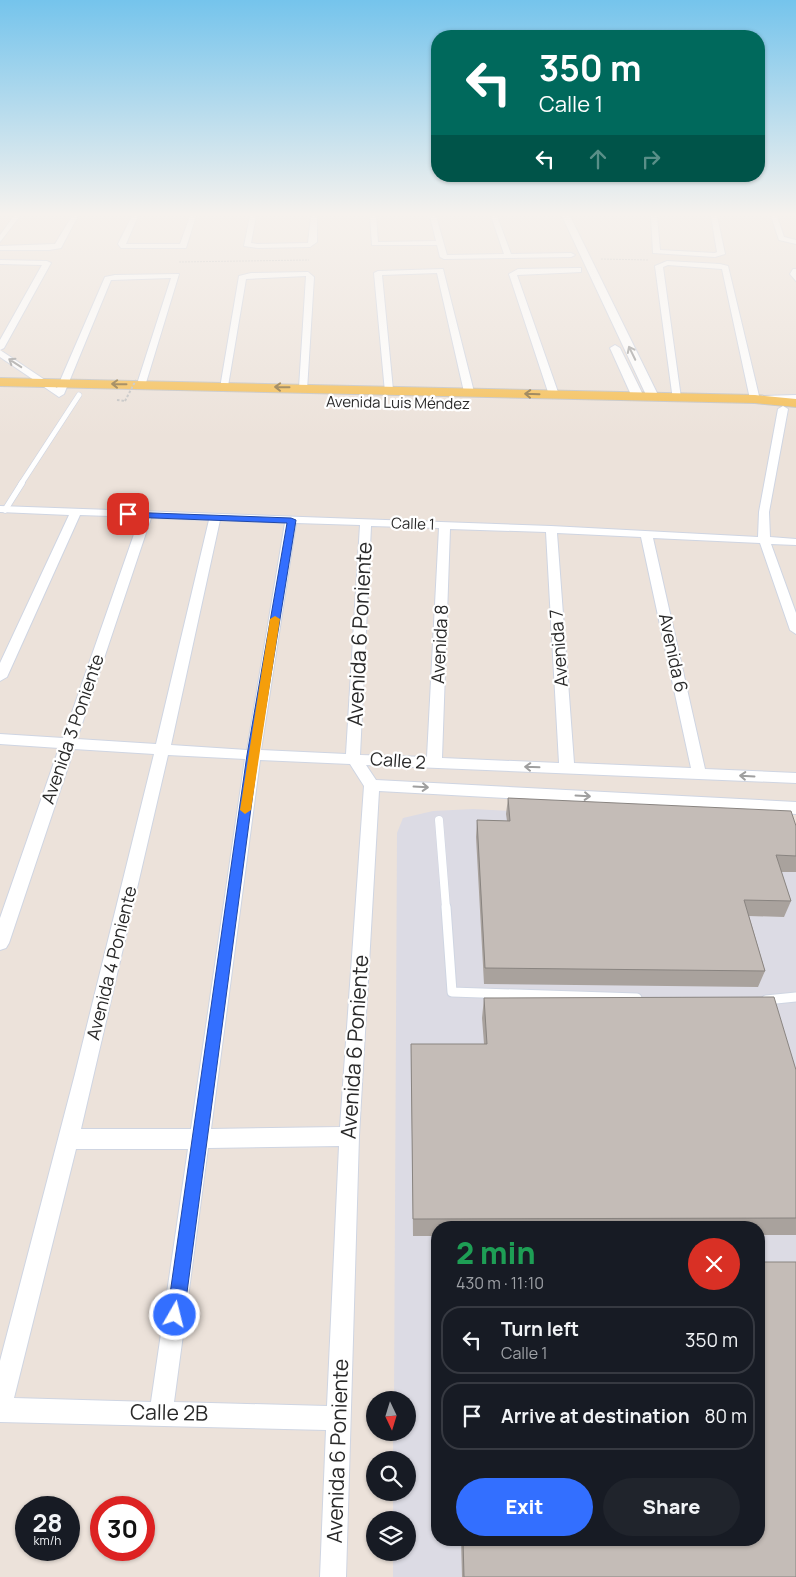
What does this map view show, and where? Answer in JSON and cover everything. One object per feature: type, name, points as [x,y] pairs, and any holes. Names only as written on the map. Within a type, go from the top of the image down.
[{"type":"main road","name":"Avenida Luis Méndez","points":[[3,376],[26,382],[44,382],[79,394],[445,404],[792,407]]},
{"type":"main road","name":"Avenida Luis Méndez","points":[[0,392],[139,382],[223,386],[755,399],[792,407]]},
{"type":"street","points":[[0,348],[32,290]]},
{"type":"street","points":[[61,388],[105,290]]},
{"type":"street","points":[[139,382],[171,290]]},
{"type":"street","points":[[223,386],[241,290]]},
{"type":"street","points":[[304,388],[309,290]]},
{"type":"street","points":[[379,290],[388,390]]},
{"type":"street","points":[[445,290],[469,392]]},
{"type":"street","points":[[520,290],[554,394]]},
{"type":"street","points":[[601,290],[654,397]]},
{"type":"street","points":[[662,290],[676,398]]},
{"type":"street","points":[[730,290],[755,399]]},
{"type":"street","points":[[610,338],[638,397]]},
{"type":"street","points":[[0,353],[44,382]]},
{"type":"street","name":"Avenida Luis Méndez","points":[[755,399],[796,398]]},
{"type":"street","points":[[792,407],[764,512],[764,540],[796,630]]},
{"type":"street","points":[[0,677],[76,512]]},
{"type":"street","name":"Calle 1","points":[[2,513],[76,512],[551,528],[796,542]]},
{"type":"street","name":"Avenida 3 Poniente","points":[[0,943],[146,515]]},
{"type":"street","name":"Avenida 4 Poniente","points":[[0,1406],[70,1139],[164,749],[215,518]]},
{"type":"street","points":[[162,1412],[253,755],[291,520]]},
{"type":"street","name":"Avenida 6 Poniente","points":[[353,758],[366,523]]},
{"type":"street","name":"Avenida 8","points":[[434,764],[446,525]]},
{"type":"street","name":"Avenida 7","points":[[551,528],[567,768]]},
{"type":"street","name":"Avenida 6","points":[[646,533],[699,773]]},
{"type":"street","name":"Calle 2","points":[[0,739],[434,764],[796,778]]},
{"type":"street","points":[[353,758],[372,785]]},
{"type":"street","name":"Calle 2","points":[[372,785],[796,808]]},
{"type":"street","name":"Avenida 6 Poniente","points":[[333,1577],[349,1136],[372,785]]},
{"type":"street","points":[[70,1139],[349,1136]]},
{"type":"street","name":"Calle 2B","points":[[0,1410],[162,1412],[339,1418]]},
{"type":"lane","points":[[2,513],[79,394]]},
{"type":"lane","points":[[440,820],[452,992],[647,998]]},
{"type":"lane","points":[[754,1001],[796,997]]},
{"type":"path","points":[[125,401],[139,382]]},
{"type":"shaded area","points":[[473,809],[796,826],[796,1577],[393,1577],[393,1561],[416,1561],[416,1511],[393,1511],[393,1501],[416,1501],[416,1451],[393,1451],[393,1441],[416,1441],[416,1391],[394,1391],[397,833],[403,818],[433,811]]},
{"type":"building","points":[[508,798],[791,811],[796,826],[796,856],[776,855],[791,901],[744,900],[765,971],[485,968],[477,820],[510,821]]},
{"type":"building","points":[[774,997],[796,1070],[796,1218],[413,1219],[411,1044],[487,1044],[484,998]]},
{"type":"building","points":[[765,1262],[796,1262],[796,1577],[464,1577],[463,1546],[765,1546]]},
{"type":"slow traffic","points":[[245,810],[275,619]]},
{"type":"route","points":[[128,514],[291,520],[253,755],[175,1315]]}]
